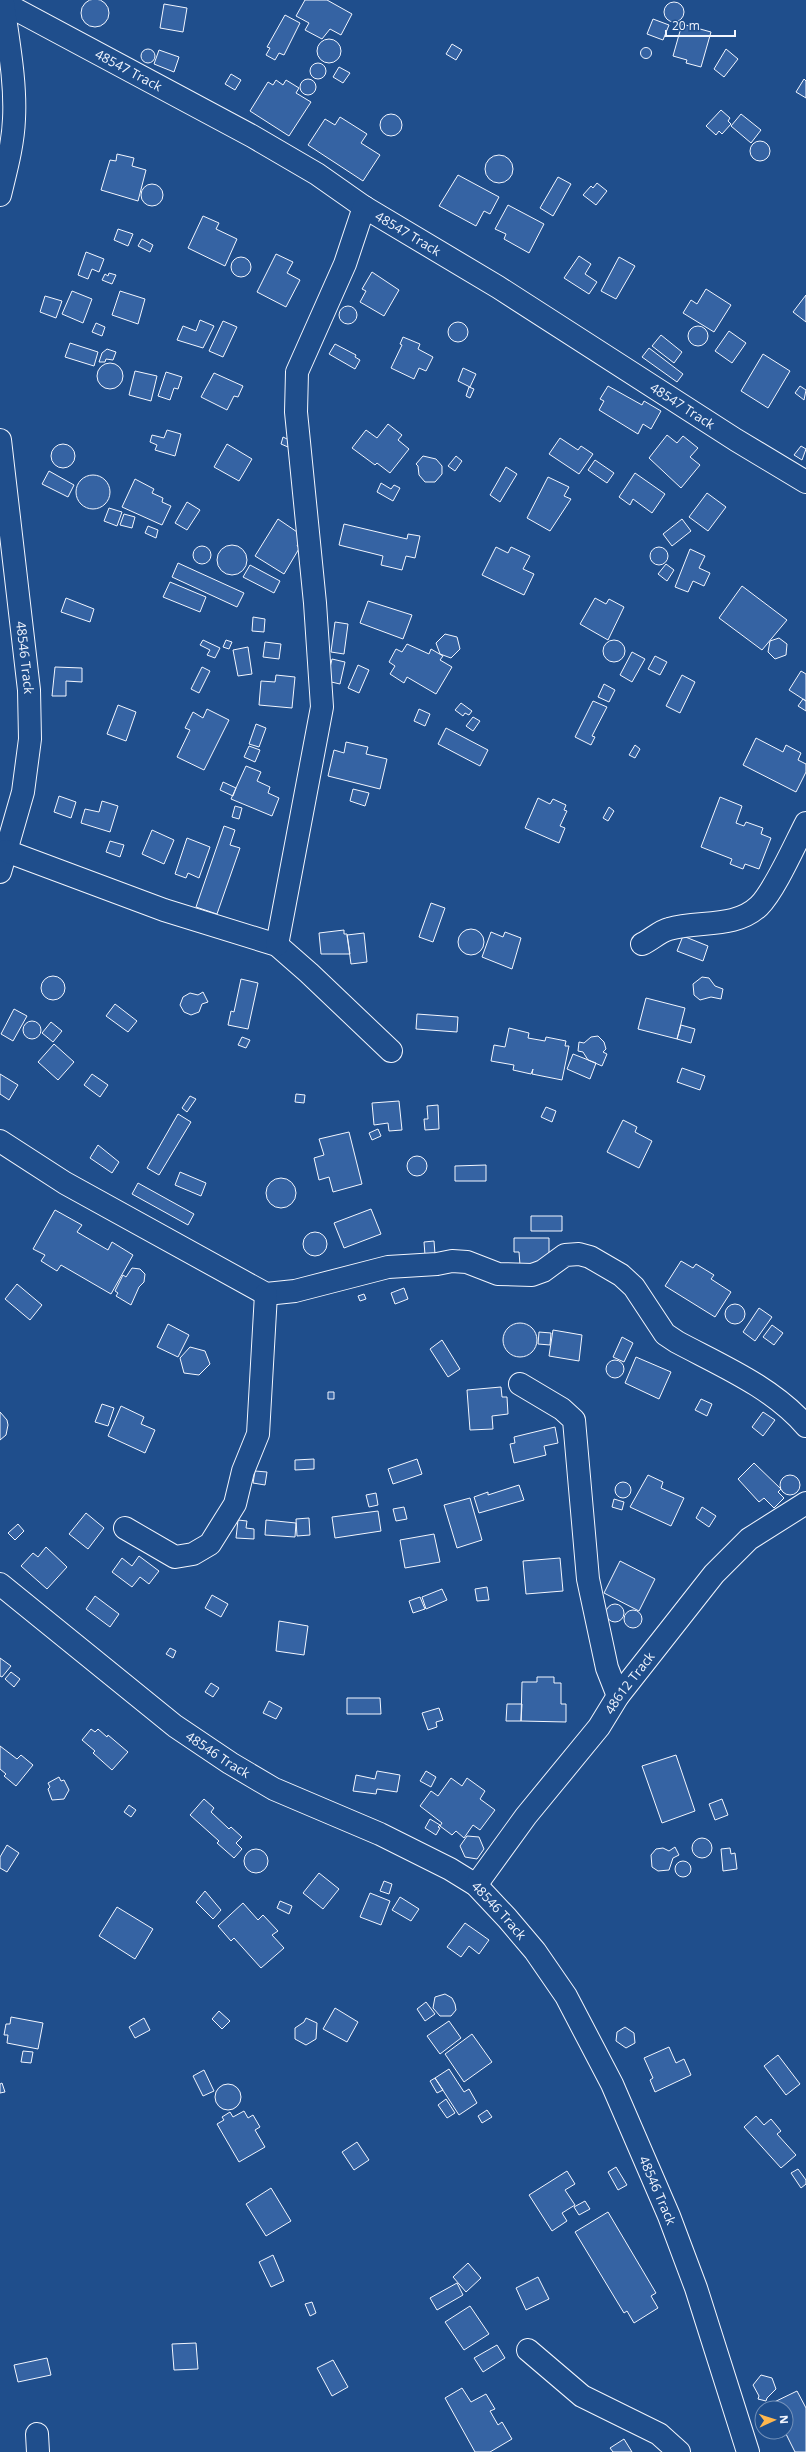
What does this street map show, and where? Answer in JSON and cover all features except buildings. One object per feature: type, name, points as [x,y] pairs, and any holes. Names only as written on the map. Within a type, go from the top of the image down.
[{"type":"street","points":[[0,195],[11,149],[14,119],[12,79],[1,2]]},
{"type":"street","name":"48547 Track","points":[[1,2],[252,136],[317,174],[364,207],[498,287],[736,440],[806,482]]},
{"type":"street","points":[[277,945],[322,707],[315,596],[296,412],[297,372],[345,264],[364,207]]},
{"type":"street","name":"48546 Track","points":[[0,440],[29,690],[30,739],[23,792],[0,872]]},
{"type":"street","points":[[642,944],[668,929],[735,920],[746,915],[760,905],[781,872],[806,823]]},
{"type":"street","points":[[6,851],[164,910],[277,945],[309,973],[390,1051]]},
{"type":"street","points":[[0,1141],[65,1183],[266,1294],[295,1291],[388,1267],[438,1264],[452,1261],[467,1262],[498,1274],[532,1275],[543,1271],[565,1255],[579,1254],[590,1257],[621,1275],[634,1287],[665,1334],[677,1342],[761,1387],[783,1403],[806,1426]]},
{"type":"street","points":[[125,1528],[175,1557],[201,1550],[210,1544],[220,1531],[235,1504],[243,1471],[258,1434],[266,1294]]},
{"type":"street","points":[[520,1384],[562,1408],[574,1420],[588,1579],[607,1668],[618,1696]]},
{"type":"street","name":"48612 Track","points":[[476,1885],[531,1810],[599,1727],[618,1696],[714,1574],[750,1539],[806,1503]]},
{"type":"street","name":"48546 Track","points":[[0,1584],[175,1726],[230,1763],[274,1789],[417,1851],[476,1885],[493,1901],[535,1950],[566,1996],[612,2084],[669,2216],[696,2288],[748,2452]]},
{"type":"street","points":[[528,2350],[582,2396],[659,2434],[679,2452]]}]
